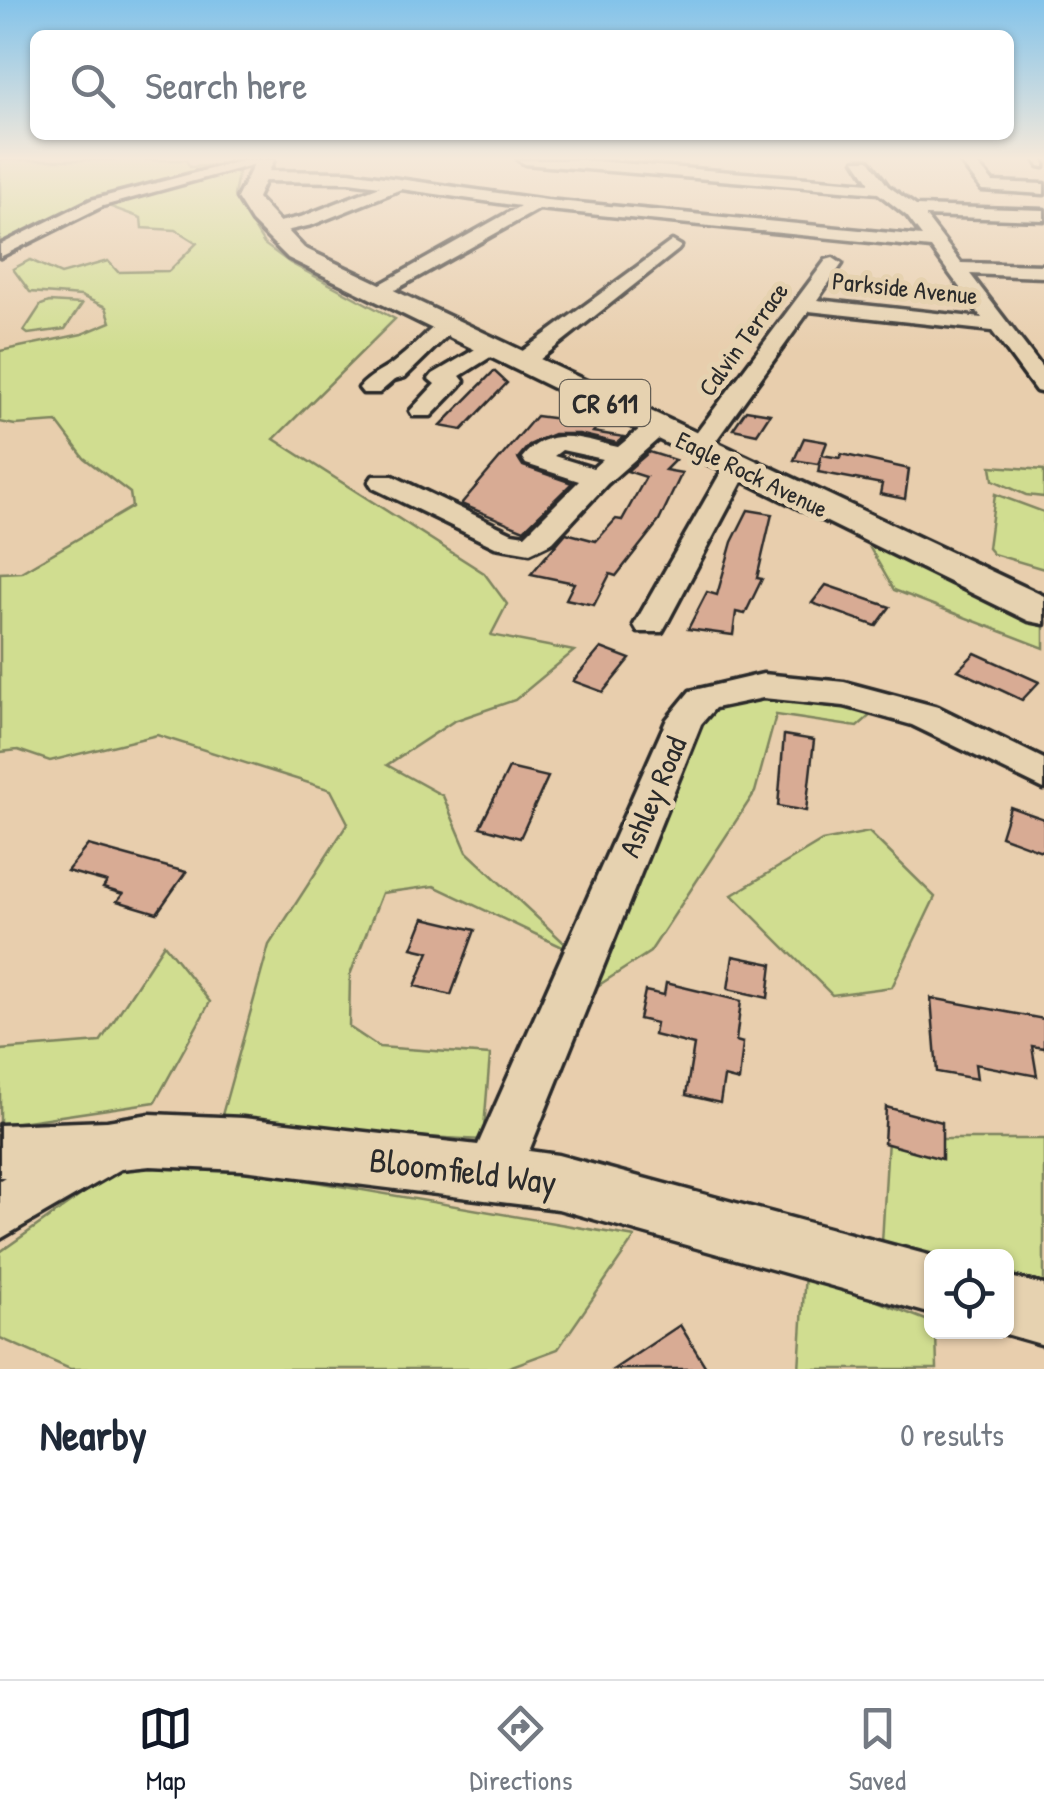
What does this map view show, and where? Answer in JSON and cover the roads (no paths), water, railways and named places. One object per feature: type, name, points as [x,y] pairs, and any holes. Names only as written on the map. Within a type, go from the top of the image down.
[{"type":"main road","name":"Eagle Rock Avenue","points":[[268,224],[296,253],[377,294],[1044,612]]},
{"type":"street","points":[[0,252],[55,224]]},
{"type":"street","points":[[272,229],[294,224]]},
{"type":"street","points":[[377,294],[501,224]]},
{"type":"street","points":[[735,224],[936,244]]},
{"type":"street","points":[[921,224],[1044,386]]},
{"type":"street","points":[[521,363],[672,246]]},
{"type":"street","name":"Calvin Terrace","points":[[698,448],[832,264]]},
{"type":"street","points":[[955,268],[1044,272]]},
{"type":"street","name":"Parkside Avenue","points":[[802,304],[1002,326]]},
{"type":"street","points":[[370,388],[386,374],[397,372],[446,327]]},
{"type":"street","points":[[422,412],[452,381],[440,379],[489,348]]},
{"type":"street","points":[[1020,354],[1044,355]]},
{"type":"street","points":[[383,482],[505,541],[520,544],[543,536],[597,478],[656,428]]},
{"type":"street","points":[[597,478],[535,458],[554,443],[562,442],[622,456]]},
{"type":"street","points":[[650,625],[737,467]]},
{"type":"street","name":"Ashley Road","points":[[492,1174],[685,719],[703,700],[763,686],[844,694],[924,716],[1044,774]]},
{"type":"street","name":"Bloomfield Way","points":[[0,1211],[114,1144],[150,1140],[243,1144],[558,1182],[924,1282]]},
{"type":"street","points":[[0,1152],[114,1144]]},
{"type":"street","points":[[1014,1307],[1044,1315]]}]
